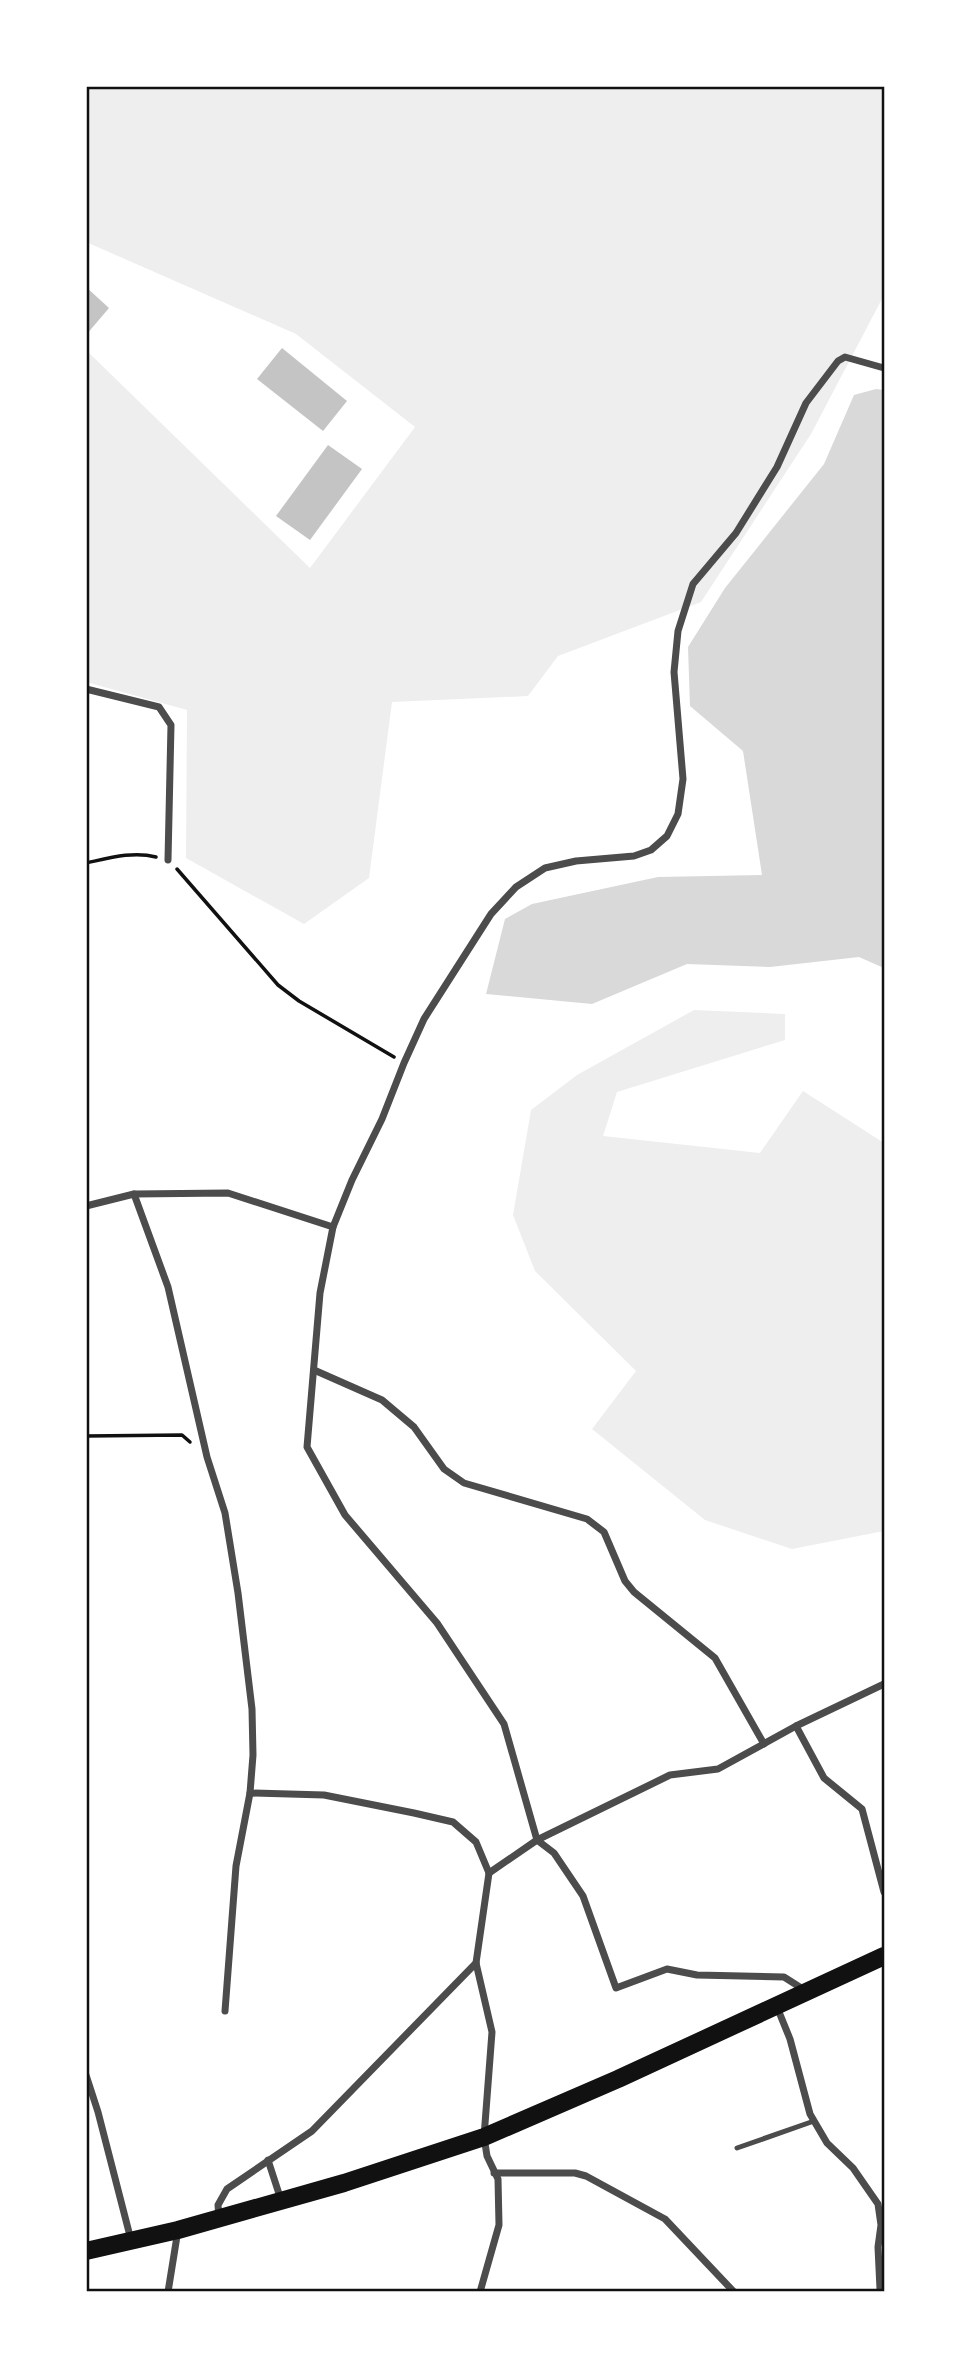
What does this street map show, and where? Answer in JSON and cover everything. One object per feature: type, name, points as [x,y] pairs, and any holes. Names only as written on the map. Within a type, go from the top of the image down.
[{"type":"main road","points":[[86,2251],[178,2230],[344,2183],[484,2137],[777,2007],[884,1956]]},
{"type":"street","points":[[806,1992],[784,1977],[697,1975],[667,1969],[616,1988],[583,1896],[554,1853],[537,1840],[504,1724],[437,1623],[345,1516],[307,1447],[320,1293],[332,1227],[424,1019],[491,914],[516,887],[545,868],[634,856],[651,850],[667,836],[678,814],[684,779],[674,672],[678,631],[693,584],[736,533],[777,467],[806,403],[838,361],[845,357],[884,368]]},
{"type":"street","points":[[86,689],[159,707],[171,725],[168,860]]},
{"type":"street","points":[[86,1206],[134,1194],[228,1193],[332,1227]]},
{"type":"street","points":[[134,1194],[168,1287],[207,1457],[225,1513],[252,1709],[250,1793],[236,1866],[225,2011]]},
{"type":"street","points":[[314,1370],[382,1401],[414,1427],[444,1469],[464,1483],[587,1519],[604,1532],[625,1581],[634,1592],[715,1658],[764,1744]]},
{"type":"street","points":[[489,1873],[537,1840],[670,1775],[718,1769],[796,1726],[884,1684]]},
{"type":"street","points":[[796,1726],[824,1777],[862,1809],[884,1892]]},
{"type":"street","points":[[250,1793],[324,1795],[453,1822],[476,1842],[489,1873],[477,1963],[492,2032],[484,2137],[487,2156],[498,2179],[499,2225],[480,2292]]},
{"type":"street","points":[[219,2218],[218,2205],[227,2189],[312,2131],[477,1963]]},
{"type":"street","points":[[777,2007],[790,2039],[810,2114],[827,2143],[853,2168],[878,2204],[881,2225],[878,2246],[880,2289],[883,2292]]},
{"type":"street","points":[[86,2075],[131,2239]]},
{"type":"street","points":[[268,2160],[282,2200]]},
{"type":"street","points":[[494,2173],[575,2173],[586,2176],[665,2219],[734,2292]]},
{"type":"street","points":[[167,2292],[178,2230]]},
{"type":"lane","points":[[737,2148],[814,2121]]},
{"type":"path","points":[[86,863],[121,855],[147,855],[168,860],[278,985],[299,1001],[404,1063]]},
{"type":"path","points":[[86,1436],[182,1435],[207,1457]]},
{"type":"shaded area","points":[[86,86],[884,86],[884,295],[811,434],[701,602],[558,656],[528,696],[392,702],[369,878],[304,924],[186,858],[187,710],[86,682],[86,350],[310,568],[415,427],[296,334],[86,242]]},
{"type":"shaded area","points":[[876,389],[884,390],[884,968],[859,957],[770,967],[687,964],[592,1004],[486,994],[505,919],[532,904],[658,877],[762,875],[743,751],[690,706],[688,647],[725,588],[824,464],[854,395]]},
{"type":"shaded area","points":[[694,1010],[785,1014],[785,1040],[617,1092],[603,1136],[760,1153],[803,1091],[884,1143],[884,1531],[792,1549],[705,1520],[592,1429],[636,1371],[535,1271],[513,1215],[531,1110],[577,1075]]},
{"type":"building","points":[[86,287],[109,308],[86,335]]},
{"type":"building","points":[[282,348],[347,401],[323,431],[257,379]]},
{"type":"building","points":[[328,445],[362,469],[310,540],[276,516]]}]
